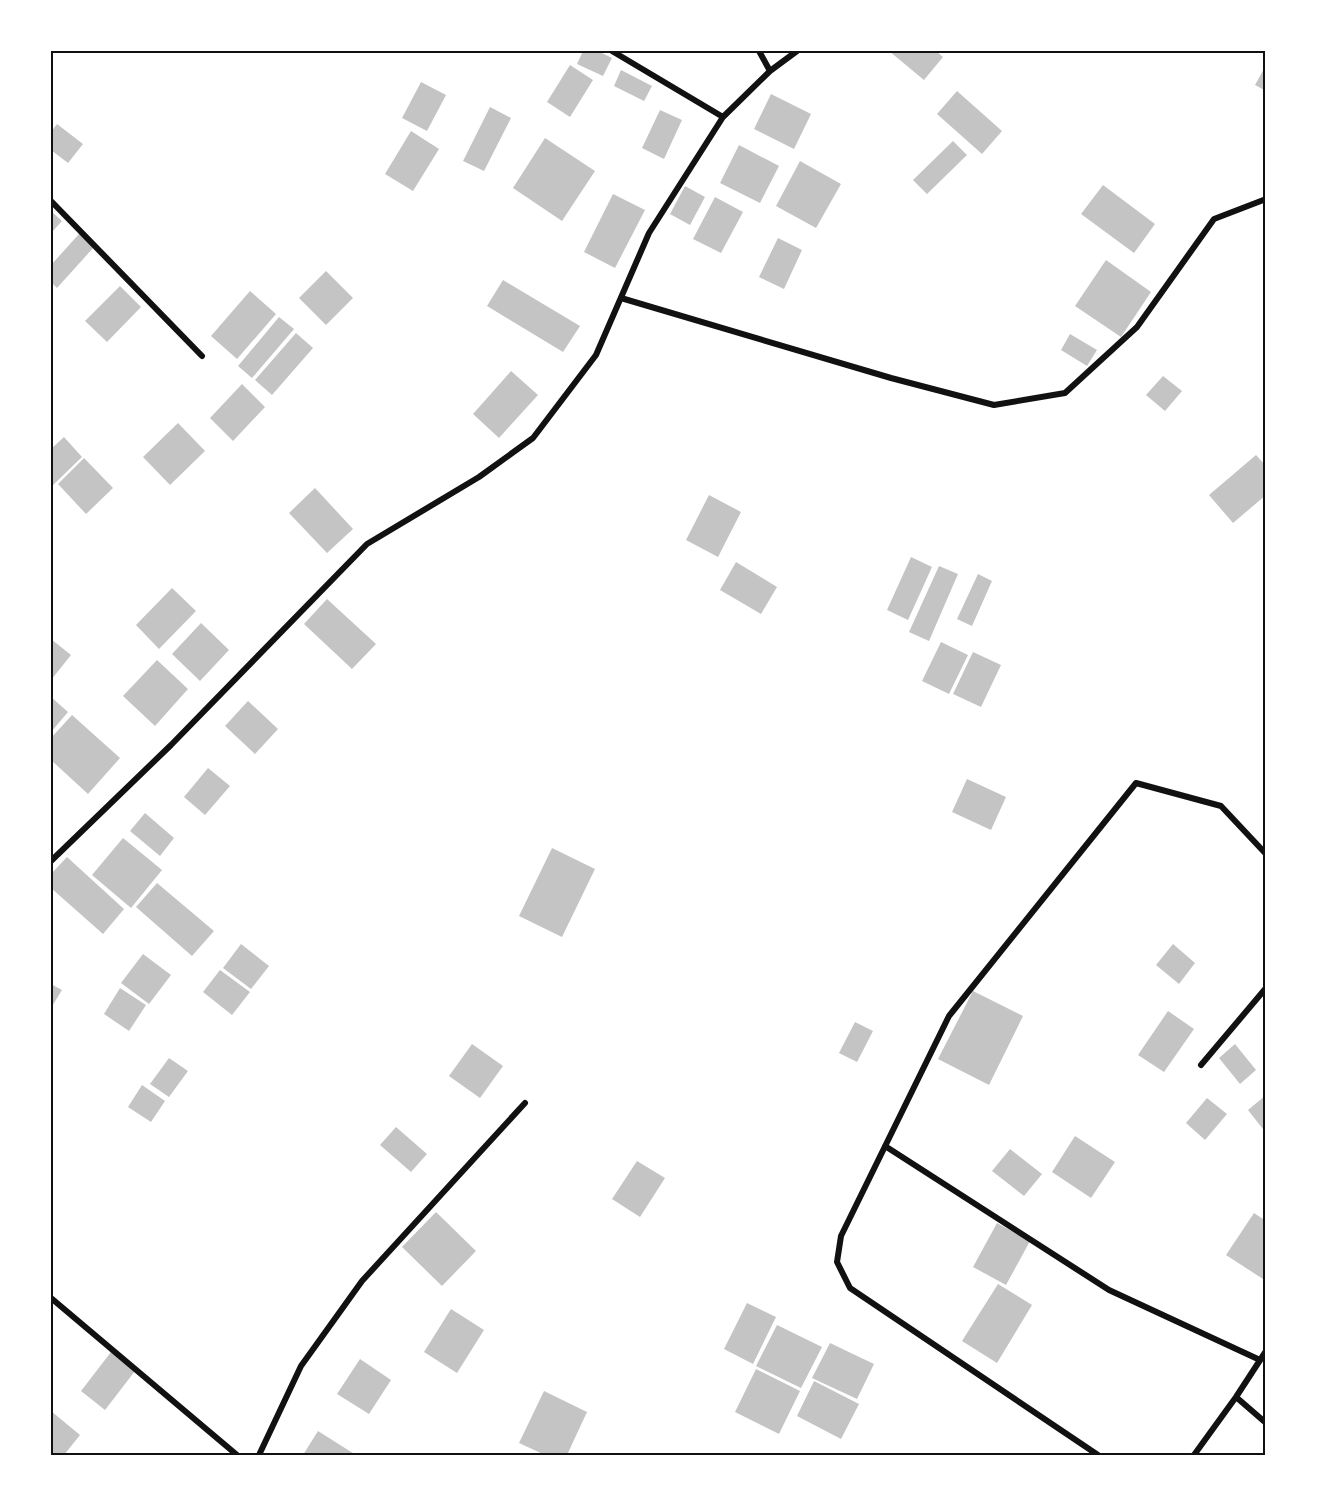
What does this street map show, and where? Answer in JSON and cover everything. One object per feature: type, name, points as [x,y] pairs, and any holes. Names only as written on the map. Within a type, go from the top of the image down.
[{"type":"street","points":[[612,51],[723,117]]},
{"type":"street","points":[[759,51],[770,71]]},
{"type":"street","points":[[51,861],[171,746],[367,544],[478,477],[533,438],[596,355],[649,233],[723,117],[770,71],[797,51]]},
{"type":"street","points":[[621,298],[891,378],[994,405],[1065,393],[1137,327],[1214,219],[1266,200]]},
{"type":"street","points":[[51,201],[202,356]]},
{"type":"street","points":[[1098,1455],[850,1288],[837,1262],[841,1236],[949,1016],[1136,783],[1221,806],[1266,854]]},
{"type":"street","points":[[1201,1065],[1266,988]]},
{"type":"street","points":[[259,1455],[301,1366],[362,1281],[525,1102]]},
{"type":"street","points":[[885,1146],[1109,1290],[1260,1360]]},
{"type":"street","points":[[51,1298],[237,1455]]},
{"type":"street","points":[[1194,1455],[1236,1397],[1266,1350]]},
{"type":"street","points":[[1236,1397],[1266,1423]]},
{"type":"building","points":[[583,51],[598,51],[612,58],[603,76],[577,64]]},
{"type":"building","points":[[889,51],[936,51],[943,57],[924,80]]},
{"type":"building","points":[[570,65],[593,80],[570,117],[547,102]]},
{"type":"building","points":[[1266,65],[1266,91],[1255,85]]},
{"type":"building","points":[[621,70],[652,86],[644,101],[614,86]]},
{"type":"building","points":[[421,82],[446,95],[427,131],[402,118]]},
{"type":"building","points":[[957,91],[1002,131],[982,154],[937,114]]},
{"type":"building","points":[[771,94],[811,114],[794,149],[754,129]]},
{"type":"building","points":[[490,107],[511,118],[484,171],[463,161]]},
{"type":"building","points":[[660,110],[682,120],[664,159],[642,148]]},
{"type":"building","points":[[57,124],[83,144],[68,163],[51,150],[51,132]]},
{"type":"building","points":[[411,131],[439,149],[413,191],[385,174]]},
{"type":"building","points":[[545,138],[595,171],[562,221],[513,188]]},
{"type":"building","points":[[953,141],[967,155],[927,194],[913,180]]},
{"type":"building","points":[[739,145],[779,166],[760,203],[720,183]]},
{"type":"building","points":[[800,161],[841,184],[816,228],[776,206]]},
{"type":"building","points":[[1103,185],[1155,224],[1134,253],[1081,214]]},
{"type":"building","points":[[685,186],[705,197],[690,225],[670,214]]},
{"type":"building","points":[[613,194],[645,210],[615,268],[584,252]]},
{"type":"building","points":[[715,197],[743,212],[721,253],[693,239]]},
{"type":"building","points":[[51,211],[62,221],[51,233]]},
{"type":"building","points":[[79,234],[94,247],[57,288],[51,282],[51,265]]},
{"type":"building","points":[[778,238],[802,250],[784,289],[759,277]]},
{"type":"building","points":[[1106,260],[1151,292],[1121,337],[1075,306]]},
{"type":"building","points":[[326,271],[353,298],[326,325],[299,298]]},
{"type":"building","points":[[503,280],[580,326],[563,352],[487,306]]},
{"type":"building","points":[[120,286],[141,307],[107,342],[85,321]]},
{"type":"building","points":[[250,291],[276,314],[237,359],[211,336]]},
{"type":"building","points":[[279,317],[294,329],[252,378],[238,366]]},
{"type":"building","points":[[296,333],[313,348],[272,395],[255,380]]},
{"type":"building","points":[[1070,334],[1097,350],[1087,366],[1061,350]]},
{"type":"building","points":[[511,371],[538,395],[499,438],[473,414]]},
{"type":"building","points":[[1163,376],[1182,391],[1165,411],[1146,395]]},
{"type":"building","points":[[242,384],[265,407],[233,441],[210,418]]},
{"type":"building","points":[[178,423],[205,451],[170,485],[143,457]]},
{"type":"building","points":[[64,437],[82,457],[51,487],[51,449]]},
{"type":"building","points":[[1256,455],[1266,466],[1266,495],[1233,523],[1209,495]]},
{"type":"building","points":[[84,458],[113,488],[86,514],[58,484]]},
{"type":"building","points":[[315,488],[353,529],[327,553],[289,513]]},
{"type":"building","points":[[709,495],[741,512],[718,557],[686,540]]},
{"type":"building","points":[[911,557],[932,567],[908,620],[887,610]]},
{"type":"building","points":[[736,562],[777,587],[761,614],[720,590]]},
{"type":"building","points":[[939,566],[958,574],[929,641],[909,632]]},
{"type":"building","points":[[978,574],[992,581],[972,626],[957,619]]},
{"type":"building","points":[[172,588],[196,611],[159,649],[136,625]]},
{"type":"building","points":[[327,599],[376,644],[352,669],[304,624]]},
{"type":"building","points":[[201,623],[229,650],[200,681],[172,654]]},
{"type":"building","points":[[51,639],[71,655],[51,680]]},
{"type":"building","points":[[941,642],[968,655],[949,694],[922,681]]},
{"type":"building","points":[[973,652],[1001,665],[981,707],[953,694]]},
{"type":"building","points":[[157,660],[188,689],[155,726],[123,696]]},
{"type":"building","points":[[51,697],[68,712],[51,732]]},
{"type":"building","points":[[248,701],[278,729],[255,754],[225,726]]},
{"type":"building","points":[[72,715],[120,758],[88,794],[51,760],[51,738]]},
{"type":"building","points":[[208,768],[230,786],[205,815],[184,797]]},
{"type":"building","points":[[967,779],[1006,797],[991,830],[952,812]]},
{"type":"building","points":[[145,813],[174,838],[160,856],[130,831]]},
{"type":"building","points":[[123,838],[162,870],[131,908],[92,875]]},
{"type":"building","points":[[552,848],[595,869],[562,937],[519,916]]},
{"type":"building","points":[[67,857],[124,909],[103,934],[51,888],[51,874]]},
{"type":"building","points":[[157,883],[214,931],[192,956],[136,907]]},
{"type":"building","points":[[241,944],[269,966],[251,989],[223,968]]},
{"type":"building","points":[[1173,944],[1195,963],[1179,984],[1156,965]]},
{"type":"building","points":[[143,954],[171,975],[149,1004],[121,983]]},
{"type":"building","points":[[220,970],[250,992],[232,1015],[203,992]]},
{"type":"building","points":[[51,984],[62,990],[51,1008]]},
{"type":"building","points":[[120,988],[146,1005],[129,1031],[104,1014]]},
{"type":"building","points":[[973,991],[1023,1016],[989,1085],[938,1059]]},
{"type":"building","points":[[1168,1011],[1194,1029],[1164,1072],[1138,1055]]},
{"type":"building","points":[[855,1022],[873,1031],[857,1062],[839,1053]]},
{"type":"building","points":[[472,1044],[503,1066],[480,1098],[449,1076]]},
{"type":"building","points":[[1235,1044],[1256,1070],[1240,1084],[1219,1058]]},
{"type":"building","points":[[169,1058],[188,1071],[169,1097],[150,1084]]},
{"type":"building","points":[[142,1085],[165,1101],[151,1122],[128,1107]]},
{"type":"building","points":[[1266,1095],[1266,1133],[1248,1110]]},
{"type":"building","points":[[1207,1098],[1227,1114],[1205,1140],[1186,1123]]},
{"type":"building","points":[[396,1127],[427,1154],[411,1172],[380,1145]]},
{"type":"building","points":[[1075,1136],[1115,1162],[1091,1198],[1052,1172]]},
{"type":"building","points":[[1010,1149],[1042,1174],[1024,1196],[992,1171]]},
{"type":"building","points":[[637,1161],[665,1178],[640,1217],[612,1199]]},
{"type":"building","points":[[436,1212],[476,1251],[442,1286],[402,1247]]},
{"type":"building","points":[[1254,1213],[1266,1221],[1266,1281],[1226,1255]]},
{"type":"building","points":[[997,1223],[1030,1241],[1006,1285],[973,1267]]},
{"type":"building","points":[[998,1284],[1032,1305],[997,1363],[962,1341]]},
{"type":"building","points":[[747,1303],[776,1317],[753,1364],[724,1349]]},
{"type":"building","points":[[451,1309],[484,1330],[457,1373],[424,1352]]},
{"type":"building","points":[[777,1325],[822,1347],[801,1388],[756,1366]]},
{"type":"building","points":[[830,1343],[874,1364],[857,1399],[812,1378]]},
{"type":"building","points":[[111,1352],[135,1371],[105,1410],[81,1391]]},
{"type":"building","points":[[360,1359],[391,1380],[369,1414],[337,1394]]},
{"type":"building","points":[[756,1369],[800,1391],[779,1434],[735,1412]]},
{"type":"building","points":[[814,1381],[859,1404],[841,1439],[797,1416]]},
{"type":"building","points":[[544,1391],[587,1412],[567,1455],[545,1455],[519,1443]]},
{"type":"building","points":[[51,1411],[80,1435],[64,1455],[51,1455]]},
{"type":"building","points":[[318,1431],[356,1455],[303,1455]]}]
